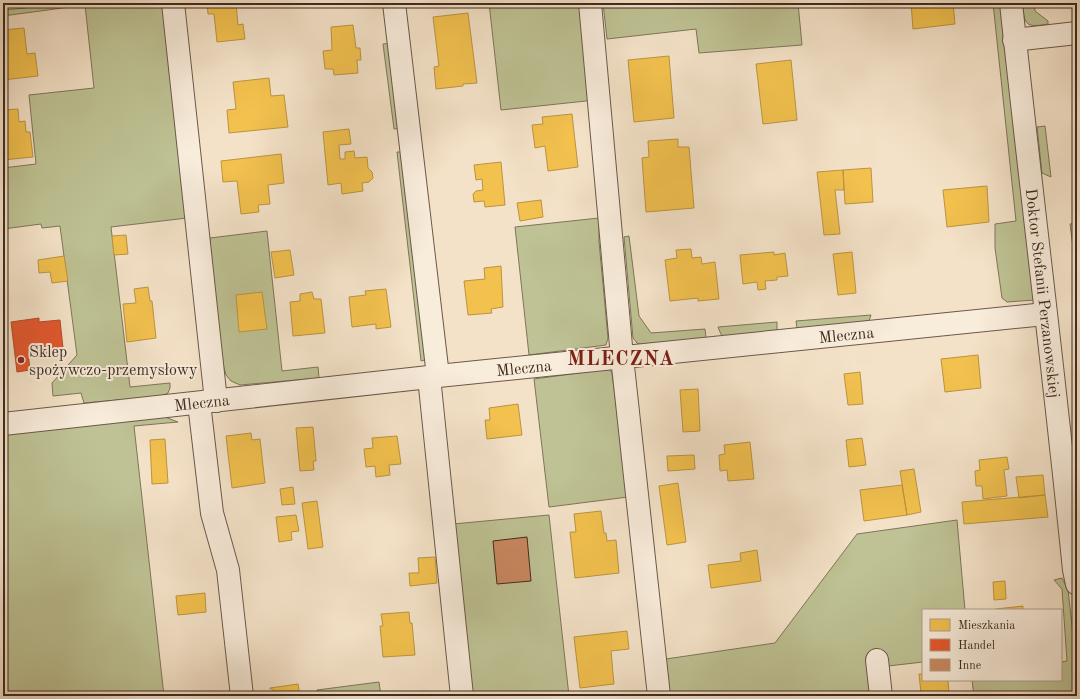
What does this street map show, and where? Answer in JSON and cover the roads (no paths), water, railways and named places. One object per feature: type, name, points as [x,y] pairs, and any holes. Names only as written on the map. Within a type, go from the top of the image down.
[{"type":"street","points":[[174,3],[208,402],[212,513],[228,570],[242,696]]},
{"type":"street","points":[[394,3],[433,377],[462,696]]},
{"type":"street","points":[[590,3],[622,357],[659,696]]},
{"type":"street","name":"Doktor Stefanii Perzanowskiej","points":[[1010,3],[1045,314],[1069,437],[1074,570],[1077,584]]},
{"type":"street","points":[[1014,40],[1077,33]]},
{"type":"street","name":"Mleczna","points":[[3,424],[622,357],[1045,314]]},
{"type":"street","points":[[876,660],[881,696]]},
{"type":"place","name":"Sklep spożywczo-przemysłowy","points":[[21,360]]},
{"type":"district","name":"MLECZNA","points":[[621,358]]}]
